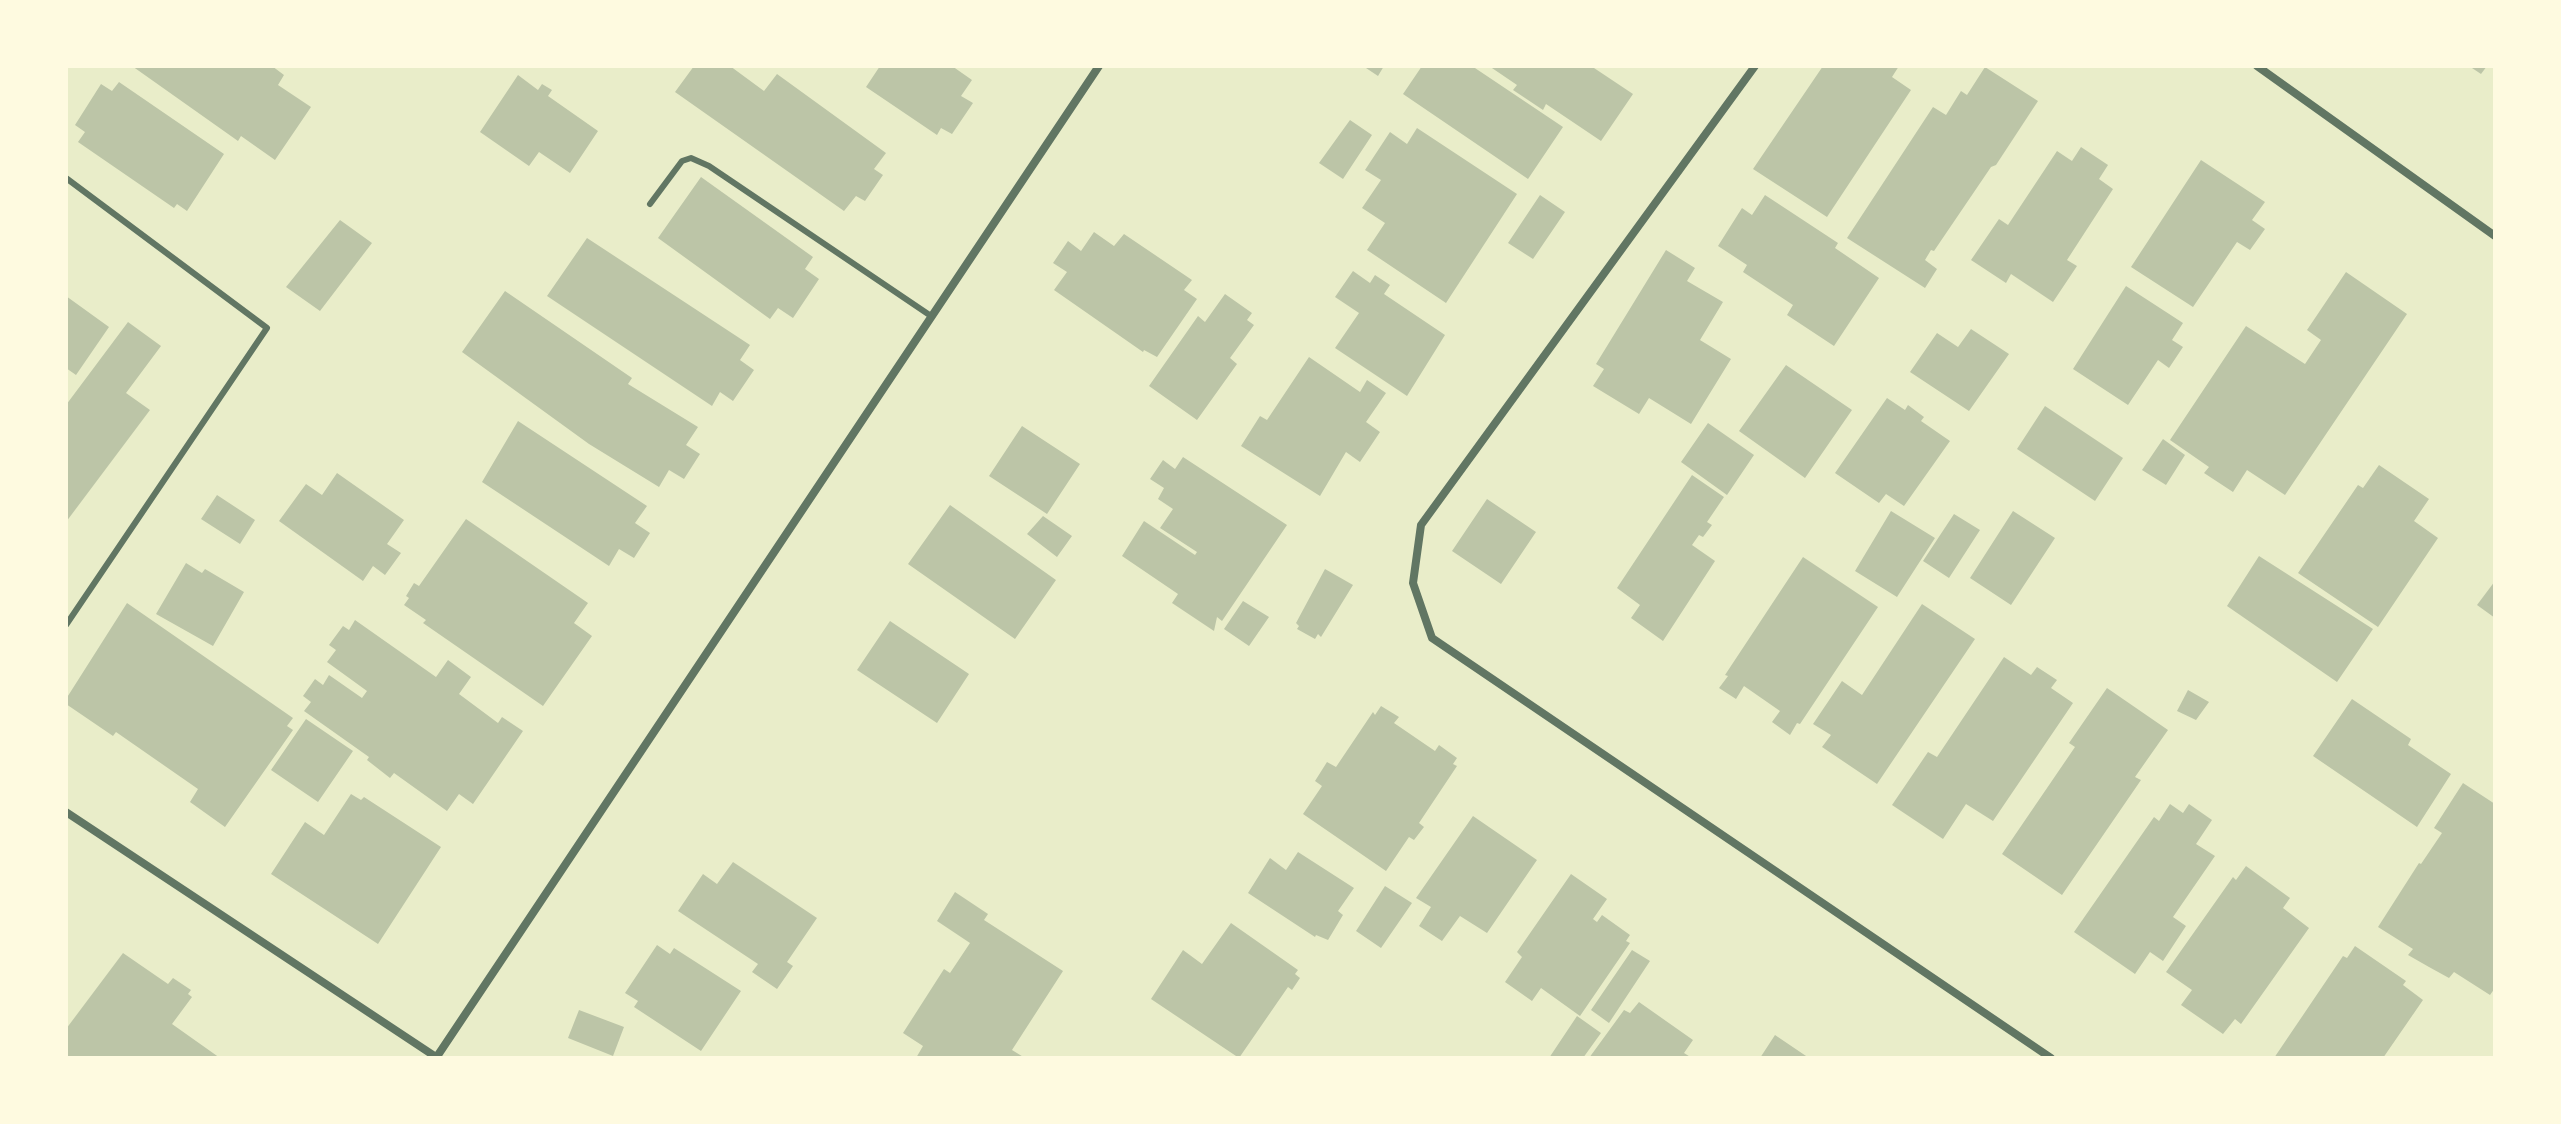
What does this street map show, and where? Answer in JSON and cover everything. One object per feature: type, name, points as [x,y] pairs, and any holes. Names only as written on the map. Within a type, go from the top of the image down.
[{"type":"street","points":[[66,812],[436,1058],[1099,66]]},
{"type":"street","points":[[1755,66],[1421,525],[1413,583],[1432,638],[2051,1058]]},
{"type":"street","points":[[2257,66],[2495,236]]},
{"type":"lane","points":[[650,204],[682,161],[691,158],[709,166],[931,316]]},
{"type":"lane","points":[[66,178],[267,328],[66,625]]},
{"type":"building","points":[[132,66],[272,66],[284,75],[278,85],[311,107],[275,160],[241,136],[238,141]]},
{"type":"building","points":[[694,66],[730,66],[764,91],[777,74],[886,153],[874,169],[883,175],[865,201],[856,196],[844,211],[675,92]]},
{"type":"building","points":[[880,66],[952,66],[972,80],[961,96],[973,103],[952,134],[941,128],[937,135],[866,87]]},
{"type":"building","points":[[1363,66],[1384,66],[1378,76]]},
{"type":"building","points":[[1422,66],[1472,66],[1563,127],[1528,179],[1403,94]]},
{"type":"building","points":[[1489,66],[1591,66],[1633,94],[1601,141],[1546,104],[1543,110],[1513,90],[1517,85]]},
{"type":"building","points":[[1823,66],[1899,66],[1892,77],[1911,90],[1827,217],[1753,169]]},
{"type":"building","points":[[2469,66],[2487,66],[2481,74]]},
{"type":"building","points":[[1985,67],[2038,101],[1996,165],[1991,167],[1934,251],[1931,250],[1925,260],[1937,269],[1925,288],[1847,238],[1933,107],[1946,115],[1961,91],[1967,95]]},
{"type":"building","points":[[518,75],[538,90],[542,84],[552,90],[548,96],[598,131],[570,173],[539,152],[529,166],[480,132]]},
{"type":"building","points":[[119,82],[224,154],[187,211],[177,204],[174,208],[78,142],[85,132],[75,125],[101,84],[112,91]]},
{"type":"building","points":[[1350,120],[1372,135],[1343,179],[1319,163]]},
{"type":"building","points":[[1417,128],[1517,194],[1446,303],[1367,250],[1385,223],[1362,208],[1381,180],[1365,170],[1390,132],[1407,144]]},
{"type":"building","points":[[2081,147],[2108,165],[2099,179],[2113,189],[2067,260],[2077,266],[2053,302],[2011,274],[2006,283],[1971,260],[1999,219],[2008,225],[2057,151],[2072,161]]},
{"type":"building","points":[[2201,160],[2265,202],[2252,220],[2265,229],[2250,250],[2237,242],[2193,307],[2131,267]]},
{"type":"building","points":[[701,177],[813,257],[805,269],[819,279],[793,318],[778,308],[770,319],[658,238]]},
{"type":"building","points":[[1540,195],[1565,212],[1533,259],[1508,243]]},
{"type":"building","points":[[1765,195],[1838,243],[1835,248],[1879,278],[1834,346],[1787,315],[1793,305],[1743,272],[1747,265],[1718,246],[1742,208],[1752,215]]},
{"type":"building","points":[[340,220],[372,243],[320,311],[286,287]]},
{"type":"building","points":[[1094,232],[1114,246],[1124,234],[1192,280],[1184,290],[1197,299],[1157,357],[1143,352],[1054,290],[1067,272],[1053,263],[1068,241],[1081,251]]},
{"type":"building","points":[[587,238],[750,345],[740,360],[754,370],[733,401],[720,392],[712,406],[547,296]]},
{"type":"building","points":[[1666,250],[1695,268],[1687,281],[1723,302],[1700,340],[1731,359],[1691,424],[1649,398],[1639,414],[1593,386],[1604,369],[1596,364]]},
{"type":"building","points":[[1353,271],[1370,283],[1375,275],[1390,285],[1384,294],[1445,335],[1407,396],[1335,348],[1359,313],[1335,297]]},
{"type":"building","points":[[2346,272],[2407,314],[2285,495],[2247,470],[2233,492],[2204,473],[2209,467],[2170,440],[2246,326],[2305,364],[2321,340],[2307,330]]},
{"type":"building","points":[[2126,286],[2183,323],[2172,340],[2183,347],[2169,368],[2158,360],[2128,405],[2073,369]]},
{"type":"building","points":[[505,291],[632,378],[628,384],[698,427],[686,445],[700,454],[684,479],[669,470],[659,487],[589,444],[462,352]]},
{"type":"building","points":[[1225,294],[1252,313],[1247,320],[1254,325],[1230,358],[1237,364],[1197,420],[1149,386],[1198,316],[1205,322]]},
{"type":"building","points":[[66,296],[109,327],[76,375],[66,368]]},
{"type":"building","points":[[128,322],[161,346],[126,393],[150,410],[66,522],[66,405]]},
{"type":"building","points":[[1971,329],[2009,354],[1969,411],[1910,372],[1937,333],[1958,347]]},
{"type":"building","points":[[1309,357],[1360,392],[1367,380],[1386,393],[1366,422],[1380,432],[1360,462],[1346,452],[1320,496],[1241,446],[1260,416],[1267,420]]},
{"type":"building","points":[[1786,365],[1852,410],[1805,478],[1739,431]]},
{"type":"building","points":[[1887,398],[1905,410],[1908,405],[1924,417],[1921,421],[1950,441],[1904,506],[1886,494],[1879,503],[1835,473]]},
{"type":"building","points":[[2045,406],[2123,458],[2095,501],[2017,449]]},
{"type":"building","points":[[518,421],[647,506],[635,523],[650,533],[634,558],[619,549],[609,566],[482,482]]},
{"type":"building","points":[[1708,423],[1754,455],[1727,495],[1681,462]]},
{"type":"building","points":[[1022,426],[1080,464],[1047,514],[989,476]]},
{"type":"building","points":[[2163,439],[2185,455],[2166,485],[2142,470]]},
{"type":"building","points":[[1183,457],[1287,525],[1222,621],[1217,617],[1214,631],[1172,603],[1178,594],[1122,556],[1144,521],[1195,555],[1197,552],[1160,528],[1173,509],[1158,499],[1164,488],[1150,479],[1163,460],[1175,469]]},
{"type":"building","points":[[2379,465],[2429,499],[2414,521],[2438,538],[2378,627],[2298,573],[2358,485],[2363,488]]},
{"type":"building","points":[[337,473],[404,520],[387,544],[401,553],[385,575],[373,566],[363,581],[279,521],[306,484],[322,495]]},
{"type":"building","points":[[1692,475],[1724,497],[1707,522],[1712,525],[1692,545],[1715,561],[1663,641],[1631,618],[1640,605],[1617,588]]},
{"type":"building","points":[[217,495],[255,520],[240,544],[201,519]]},
{"type":"building","points":[[1487,499],[1536,532],[1501,584],[1452,551]]},
{"type":"building","points":[[950,505],[1056,580],[1015,639],[908,564]]},
{"type":"building","points":[[1891,511],[1935,538],[1897,597],[1855,571]]},
{"type":"building","points":[[2013,511],[2055,538],[2011,605],[1970,578]]},
{"type":"building","points":[[1954,514],[1980,530],[1949,578],[1923,561]]},
{"type":"building","points":[[1043,516],[1072,536],[1057,557],[1027,534]]},
{"type":"building","points":[[466,519],[588,603],[574,623],[592,636],[543,706],[423,623],[426,620],[404,605],[414,583],[419,586]]},
{"type":"building","points":[[2259,556],[2373,629],[2337,682],[2227,606]]},
{"type":"building","points":[[1803,557],[1878,607],[1790,735],[1772,722],[1780,711],[1744,686],[1736,699],[1719,688]]},
{"type":"building","points":[[186,563],[202,573],[205,569],[244,592],[213,646],[156,614]]},
{"type":"building","points":[[1325,569],[1353,585],[1321,637],[1318,634],[1315,639],[1297,629],[1299,626],[1296,623]]},
{"type":"building","points":[[2495,581],[2495,618],[2477,605]]},
{"type":"building","points":[[1243,601],[1269,617],[1249,646],[1224,629]]},
{"type":"building","points":[[127,603],[293,718],[287,726],[293,730],[225,827],[190,802],[198,789],[116,732],[113,736],[66,704],[66,699]]},
{"type":"building","points":[[1922,604],[1975,639],[1877,784],[1822,747],[1831,735],[1813,724],[1842,681],[1862,695]]},
{"type":"building","points":[[355,620],[436,677],[448,660],[471,677],[459,694],[498,723],[502,717],[523,731],[473,804],[459,794],[447,811],[394,773],[390,778],[367,760],[369,757],[304,711],[311,702],[303,696],[315,679],[323,685],[329,675],[362,698],[367,691],[327,662],[336,650],[329,645],[343,626],[349,630]]},
{"type":"building","points":[[890,621],[969,674],[937,723],[857,670]]},
{"type":"building","points":[[2004,657],[2031,675],[2037,667],[2057,680],[2051,688],[2073,703],[1993,821],[1966,804],[1943,839],[1892,805],[1928,752],[1937,757]]},
{"type":"building","points":[[2107,688],[2168,730],[2135,777],[2141,780],[2062,895],[2002,854],[2075,747],[2069,743]]},
{"type":"building","points":[[2188,690],[2209,702],[2196,720],[2177,711]]},
{"type":"building","points":[[2352,699],[2411,739],[2408,745],[2451,774],[2417,827],[2313,756]]},
{"type":"building","points":[[1381,706],[1399,717],[1394,723],[1435,751],[1439,745],[1457,758],[1453,764],[1457,766],[1419,823],[1424,827],[1414,840],[1409,837],[1386,871],[1303,814],[1322,786],[1315,781],[1327,762],[1336,767],[1373,712],[1375,715]]},
{"type":"building","points":[[306,719],[353,751],[318,802],[271,770]]},
{"type":"building","points":[[2463,783],[2495,804],[2495,988],[2490,995],[2454,972],[2449,978],[2408,955],[2413,949],[2378,927],[2442,833],[2434,828]]},
{"type":"building","points":[[351,794],[361,800],[364,797],[441,847],[378,944],[271,874],[305,822],[324,835]]},
{"type":"building","points":[[2170,804],[2183,813],[2189,804],[2212,820],[2196,844],[2215,856],[2173,917],[2186,926],[2163,961],[2150,952],[2135,974],[2074,932],[2154,817],[2159,821]]},
{"type":"building","points":[[1473,816],[1537,860],[1487,933],[1460,916],[1442,941],[1419,926],[1431,907],[1416,898]]},
{"type":"building","points":[[1298,852],[1354,888],[1338,911],[1343,915],[1328,940],[1315,937],[1248,893],[1270,858],[1286,870]]},
{"type":"building","points":[[733,862],[817,918],[787,962],[793,966],[777,989],[752,972],[758,964],[678,911],[703,874],[717,884]]},
{"type":"building","points":[[2246,866],[2290,898],[2283,908],[2309,928],[2241,1024],[2235,1019],[2223,1034],[2181,1005],[2192,990],[2166,972],[2233,877],[2236,880]]},
{"type":"building","points":[[1571,874],[1607,899],[1593,919],[1597,922],[1602,915],[1630,935],[1626,941],[1630,943],[1580,1016],[1541,988],[1532,1001],[1505,982],[1522,957],[1517,952]]},
{"type":"building","points":[[1385,886],[1412,903],[1381,948],[1356,931]]},
{"type":"building","points":[[955,892],[988,914],[984,920],[1063,971],[1012,1050],[1025,1058],[916,1058],[923,1046],[903,1033],[944,969],[950,973],[970,943],[937,921]]},
{"type":"building","points":[[1231,923],[1298,970],[1295,974],[1300,978],[1292,990],[1288,987],[1239,1058],[1151,999],[1183,950],[1202,964]]},
{"type":"building","points":[[657,945],[670,954],[674,948],[741,991],[701,1051],[634,1007],[638,1001],[625,993]]},
{"type":"building","points":[[2355,946],[2406,981],[2403,985],[2423,1000],[2383,1058],[2274,1058],[2343,956],[2347,958]]},
{"type":"building","points":[[1632,950],[1650,961],[1609,1023],[1591,1010]]},
{"type":"building","points":[[123,953],[168,984],[173,978],[191,990],[188,994],[192,997],[172,1024],[220,1058],[66,1058],[66,1029]]},
{"type":"building","points":[[1639,1002],[1693,1040],[1684,1053],[1692,1058],[1589,1058],[1624,1010],[1630,1013]]},
{"type":"building","points":[[579,1010],[624,1027],[613,1056],[568,1038]]},
{"type":"building","points":[[1577,1016],[1601,1033],[1583,1058],[1549,1058]]},
{"type":"building","points":[[1775,1035],[1809,1058],[1760,1058]]}]
